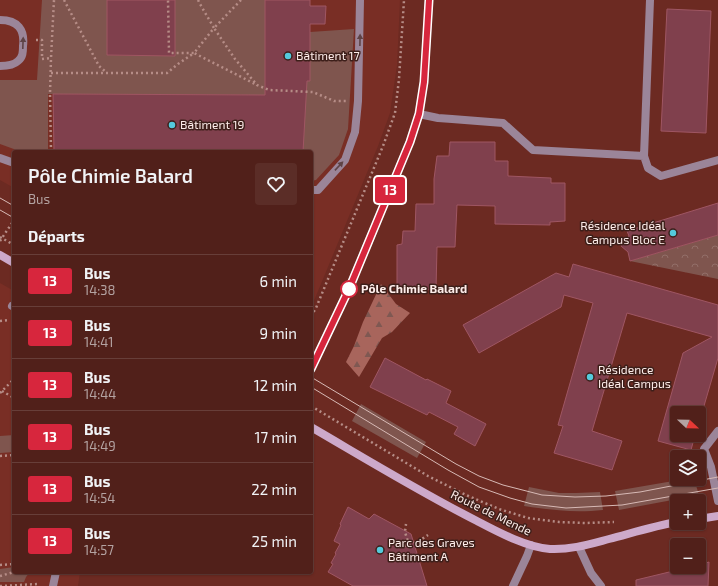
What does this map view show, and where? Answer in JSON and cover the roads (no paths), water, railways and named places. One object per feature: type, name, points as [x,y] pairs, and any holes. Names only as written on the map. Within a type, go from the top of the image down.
[{"type":"main road","points":[[0,255],[12,261]]},
{"type":"main road","name":"Route de Mende","points":[[313,428],[362,458],[449,506],[499,532],[531,545],[550,549],[579,547],[670,523]]},
{"type":"main road","points":[[706,518],[718,516]]},
{"type":"street","points":[[313,190],[318,190],[345,160],[355,132],[358,101],[360,0]]},
{"type":"street","points":[[313,365],[352,282],[398,173],[419,114],[424,82],[429,0]]},
{"type":"street","points":[[650,0],[644,156],[648,168],[661,176],[718,160]]},
{"type":"street","points":[[0,20],[8,20],[20,27],[24,40],[22,56],[17,62],[0,66]]},
{"type":"street","points":[[419,114],[438,118],[503,123],[533,150],[644,156]]},
{"type":"street","points":[[0,158],[12,162]]},
{"type":"street","points":[[718,431],[704,449],[711,467],[718,501]]},
{"type":"street","points":[[514,586],[531,545]]},
{"type":"street","points":[[579,547],[591,573],[601,586]]},
{"type":"street","points":[[54,585],[56,574]]},
{"type":"tram line","points":[[0,198],[12,205]]},
{"type":"tram line","points":[[0,210],[12,217]]},
{"type":"tram line","points":[[313,378],[456,464],[479,476],[503,485],[542,495],[575,497],[606,496],[640,492],[718,477]]},
{"type":"tram line","points":[[313,388],[448,470],[479,487],[532,504],[566,508],[622,505],[718,488]]},
{"type":"place","name":"Bâtiment 17","points":[[288,56]]},
{"type":"place","name":"Bâtiment 19","points":[[172,125]]},
{"type":"place","name":"Résidence Idéal Campus Bloc E","points":[[673,233]]},
{"type":"place","name":"Pôle Chimie Balard","points":[[349,289]]},
{"type":"place","name":"Résidence Idéal Campus","points":[[590,377]]},
{"type":"place","name":"Parc des Graves Bâtiment A","points":[[380,550]]}]
